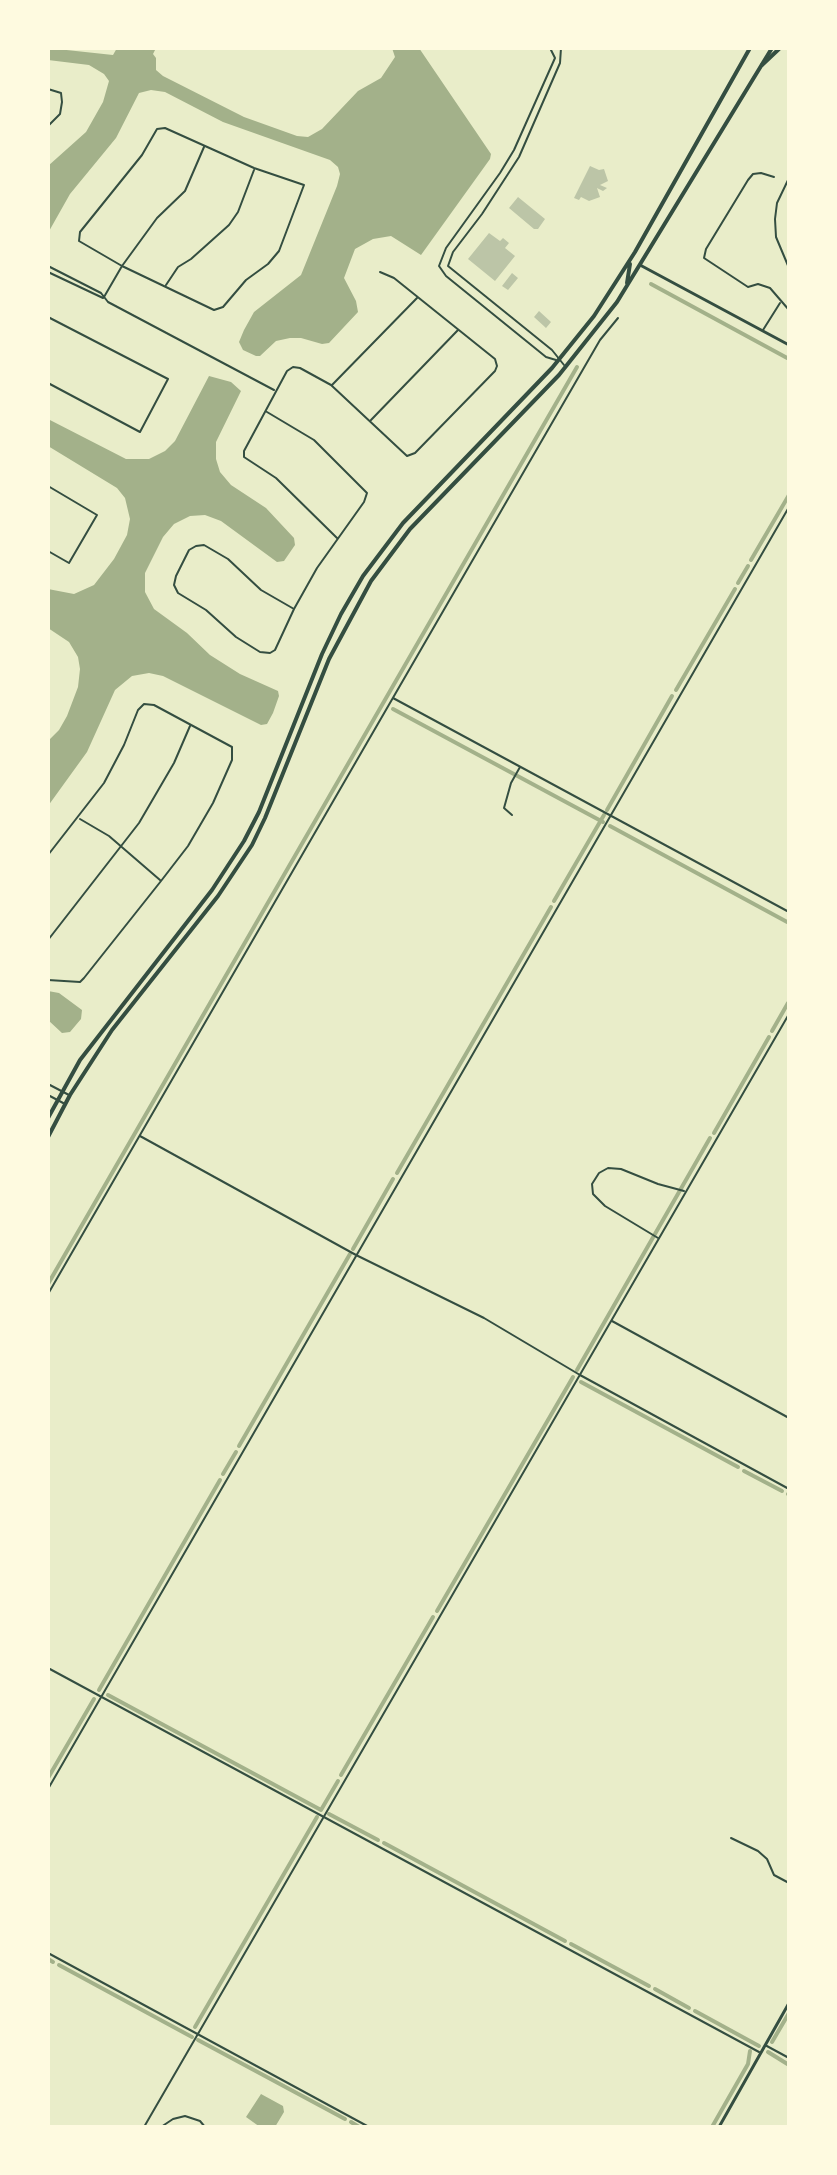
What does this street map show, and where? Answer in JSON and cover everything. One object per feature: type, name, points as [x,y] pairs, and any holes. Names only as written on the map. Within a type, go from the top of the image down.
[{"type":"main road","points":[[48,1118],[105,1025],[212,890],[240,848],[259,812],[322,654],[363,576],[430,492],[558,361],[594,316],[628,266],[750,48]]},
{"type":"main road","points":[[48,1137],[70,1095],[112,1030],[218,896],[252,845],[329,659],[371,581],[410,529],[566,367],[626,288],[772,48]]},
{"type":"main road","points":[[762,65],[780,48]]},
{"type":"main road","points":[[628,266],[640,265]]},
{"type":"main road","points":[[626,288],[628,266]]},
{"type":"street","points":[[550,48],[555,58],[507,163],[446,248],[439,266],[446,276],[546,357],[566,367]]},
{"type":"street","points":[[558,361],[552,350],[456,274],[448,266],[448,260],[519,157],[561,57],[561,48]]},
{"type":"street","points":[[48,89],[61,93],[60,114],[48,126]]},
{"type":"street","points":[[165,128],[204,147],[304,185],[279,251],[268,264],[246,280],[223,307],[214,310],[122,266],[79,241],[80,232],[142,155],[157,129],[165,128]]},
{"type":"street","points":[[104,298],[122,266],[157,218],[185,191],[204,147]]},
{"type":"street","points":[[165,286],[178,267],[229,225],[238,212],[254,168]]},
{"type":"street","points":[[774,177],[753,174],[706,249],[704,258],[748,287],[758,284],[770,288],[789,310]]},
{"type":"street","points":[[789,178],[777,203],[776,237],[789,268]]},
{"type":"street","points":[[640,265],[788,344]]},
{"type":"street","points":[[48,266],[101,293],[104,298]]},
{"type":"street","points":[[48,272],[104,298],[275,390]]},
{"type":"street","points":[[337,538],[276,478],[244,457],[244,451],[287,371],[293,367],[300,368],[331,385],[407,456],[415,453],[497,366],[495,359],[418,297],[394,278],[380,272]]},
{"type":"street","points":[[331,385],[418,297]]},
{"type":"street","points":[[763,330],[781,302]]},
{"type":"street","points":[[48,317],[168,379],[140,432],[48,383]]},
{"type":"street","points":[[48,1294],[600,340],[618,318]]},
{"type":"street","points":[[370,421],[458,330]]},
{"type":"street","points":[[266,411],[314,440],[367,493],[364,502],[337,538],[294,609],[275,650],[270,653],[260,652],[236,637],[206,610],[178,593],[174,585],[189,550],[204,545],[228,559],[261,590],[294,609]]},
{"type":"street","points":[[48,486],[97,515],[69,563],[48,551]]},
{"type":"street","points":[[48,1789],[789,507]]},
{"type":"street","points":[[393,698],[789,912]]},
{"type":"street","points":[[48,855],[104,783],[138,710],[144,704],[154,705],[232,747],[232,760],[213,803],[188,846],[161,881],[80,982],[48,980]]},
{"type":"street","points":[[48,940],[156,798],[190,725]]},
{"type":"street","points":[[512,815],[504,808],[511,783],[520,767]]},
{"type":"street","points":[[78,818],[109,836],[161,881]]},
{"type":"street","points":[[144,2127],[789,1014]]},
{"type":"street","points":[[48,1084],[70,1095]]},
{"type":"street","points":[[48,1095],[65,1104]]},
{"type":"street","points":[[140,1135],[356,1255],[484,1318],[580,1375],[789,1489]]},
{"type":"street","points":[[658,1238],[605,1206],[593,1194],[592,1184],[599,1173],[608,1168],[621,1169],[686,1191]]},
{"type":"street","points":[[612,1321],[789,1418]]},
{"type":"street","points":[[48,1668],[760,2052]]},
{"type":"street","points":[[731,1838],[758,1851],[767,1859],[774,1875],[789,1883]]},
{"type":"street","points":[[48,1953],[369,2127]]},
{"type":"street","points":[[719,2127],[789,2003]]},
{"type":"street","points":[[765,2044],[789,2058]]},
{"type":"street","points":[[161,2127],[185,2116],[200,2121],[205,2127]]},
{"type":"shaded area","points":[[48,48],[113,55],[117,48],[156,48],[153,54],[156,70],[163,76],[244,117],[308,137],[322,129],[358,91],[381,78],[395,57],[392,48],[419,48],[491,154],[490,159],[421,255],[391,236],[373,239],[355,249],[344,278],[358,312],[329,343],[290,338],[276,341],[256,356],[243,350],[239,342],[244,330],[254,312],[301,275],[337,186],[338,167],[330,160],[223,122],[165,92],[151,90],[139,93],[116,138],[70,194],[48,233],[48,166],[86,132],[103,102],[109,81],[89,65],[48,60]]},
{"type":"shaded area","points":[[209,376],[231,382],[241,391],[216,442],[220,472],[231,485],[266,508],[294,538],[295,545],[284,561],[277,562],[221,521],[205,515],[190,516],[174,524],[163,537],[145,573],[145,592],[154,609],[187,633],[210,655],[240,674],[278,691],[273,713],[267,724],[261,725],[163,676],[149,673],[132,676],[115,690],[87,752],[48,806],[48,741],[67,716],[78,687],[80,669],[78,657],[69,642],[48,628],[48,589],[74,594],[94,585],[114,559],[127,535],[130,519],[125,498],[117,488],[48,446],[48,419],[126,459],[149,459],[165,451],[175,441]]},
{"type":"shaded area","points":[[48,991],[59,993],[82,1010],[81,1019],[70,1032],[62,1033],[48,1020]]},
{"type":"shaded area","points":[[261,2094],[283,2106],[284,2112],[275,2127],[260,2127],[246,2117]]},
{"type":"building","points":[[590,166],[604,169],[608,181],[600,185],[607,188],[603,191],[597,188],[600,197],[589,201],[574,198]]},
{"type":"building","points":[[518,197],[545,219],[538,229],[509,208]]},
{"type":"building","points":[[489,233],[509,243],[505,248],[515,256],[495,281],[468,259]]},
{"type":"building","points":[[512,273],[518,278],[508,290],[502,286]]},
{"type":"building","points":[[539,311],[551,322],[546,328],[534,317]]},
{"type":"waterway","points":[[651,284],[789,359]]},
{"type":"waterway","points":[[48,1284],[577,367]]},
{"type":"waterway","points":[[751,560],[789,495]]},
{"type":"waterway","points":[[738,583],[748,566]]},
{"type":"waterway","points":[[676,690],[735,589]]},
{"type":"waterway","points":[[607,810],[672,696]]},
{"type":"waterway","points":[[393,709],[603,822]]},
{"type":"waterway","points":[[554,901],[604,815]]},
{"type":"waterway","points":[[610,826],[789,923]]},
{"type":"waterway","points":[[397,1173],[551,907]]},
{"type":"waterway","points":[[772,1031],[788,1003]]},
{"type":"waterway","points":[[714,1133],[769,1037]]},
{"type":"waterway","points":[[577,1370],[710,1138]]},
{"type":"waterway","points":[[353,1249],[393,1179]]},
{"type":"waterway","points":[[239,1446],[350,1254]]},
{"type":"waterway","points":[[437,1611],[573,1377]]},
{"type":"waterway","points":[[581,1382],[738,1467]]},
{"type":"waterway","points":[[223,1474],[236,1452]]},
{"type":"waterway","points":[[744,1471],[782,1491]]},
{"type":"waterway","points":[[99,1690],[220,1480]]},
{"type":"waterway","points":[[341,1775],[433,1617]]},
{"type":"waterway","points":[[108,1695],[321,1810],[338,1781]]},
{"type":"waterway","points":[[48,1778],[94,1699]]},
{"type":"waterway","points":[[329,1814],[378,1840]]},
{"type":"waterway","points":[[195,2027],[317,1817]]},
{"type":"waterway","points":[[384,1843],[565,1941]]},
{"type":"waterway","points":[[571,1944],[649,1986]]},
{"type":"waterway","points":[[48,1959],[53,1962]]},
{"type":"waterway","points":[[59,1965],[192,2037]]},
{"type":"waterway","points":[[655,1989],[689,2008]]},
{"type":"waterway","points":[[695,2011],[759,2046]]},
{"type":"waterway","points":[[772,2042],[789,2013]]},
{"type":"waterway","points":[[198,2040],[345,2119]]},
{"type":"waterway","points":[[712,2127],[748,2064],[750,2051]]},
{"type":"waterway","points":[[768,2052],[789,2065]]},
{"type":"waterway","points":[[351,2122],[359,2127]]}]
